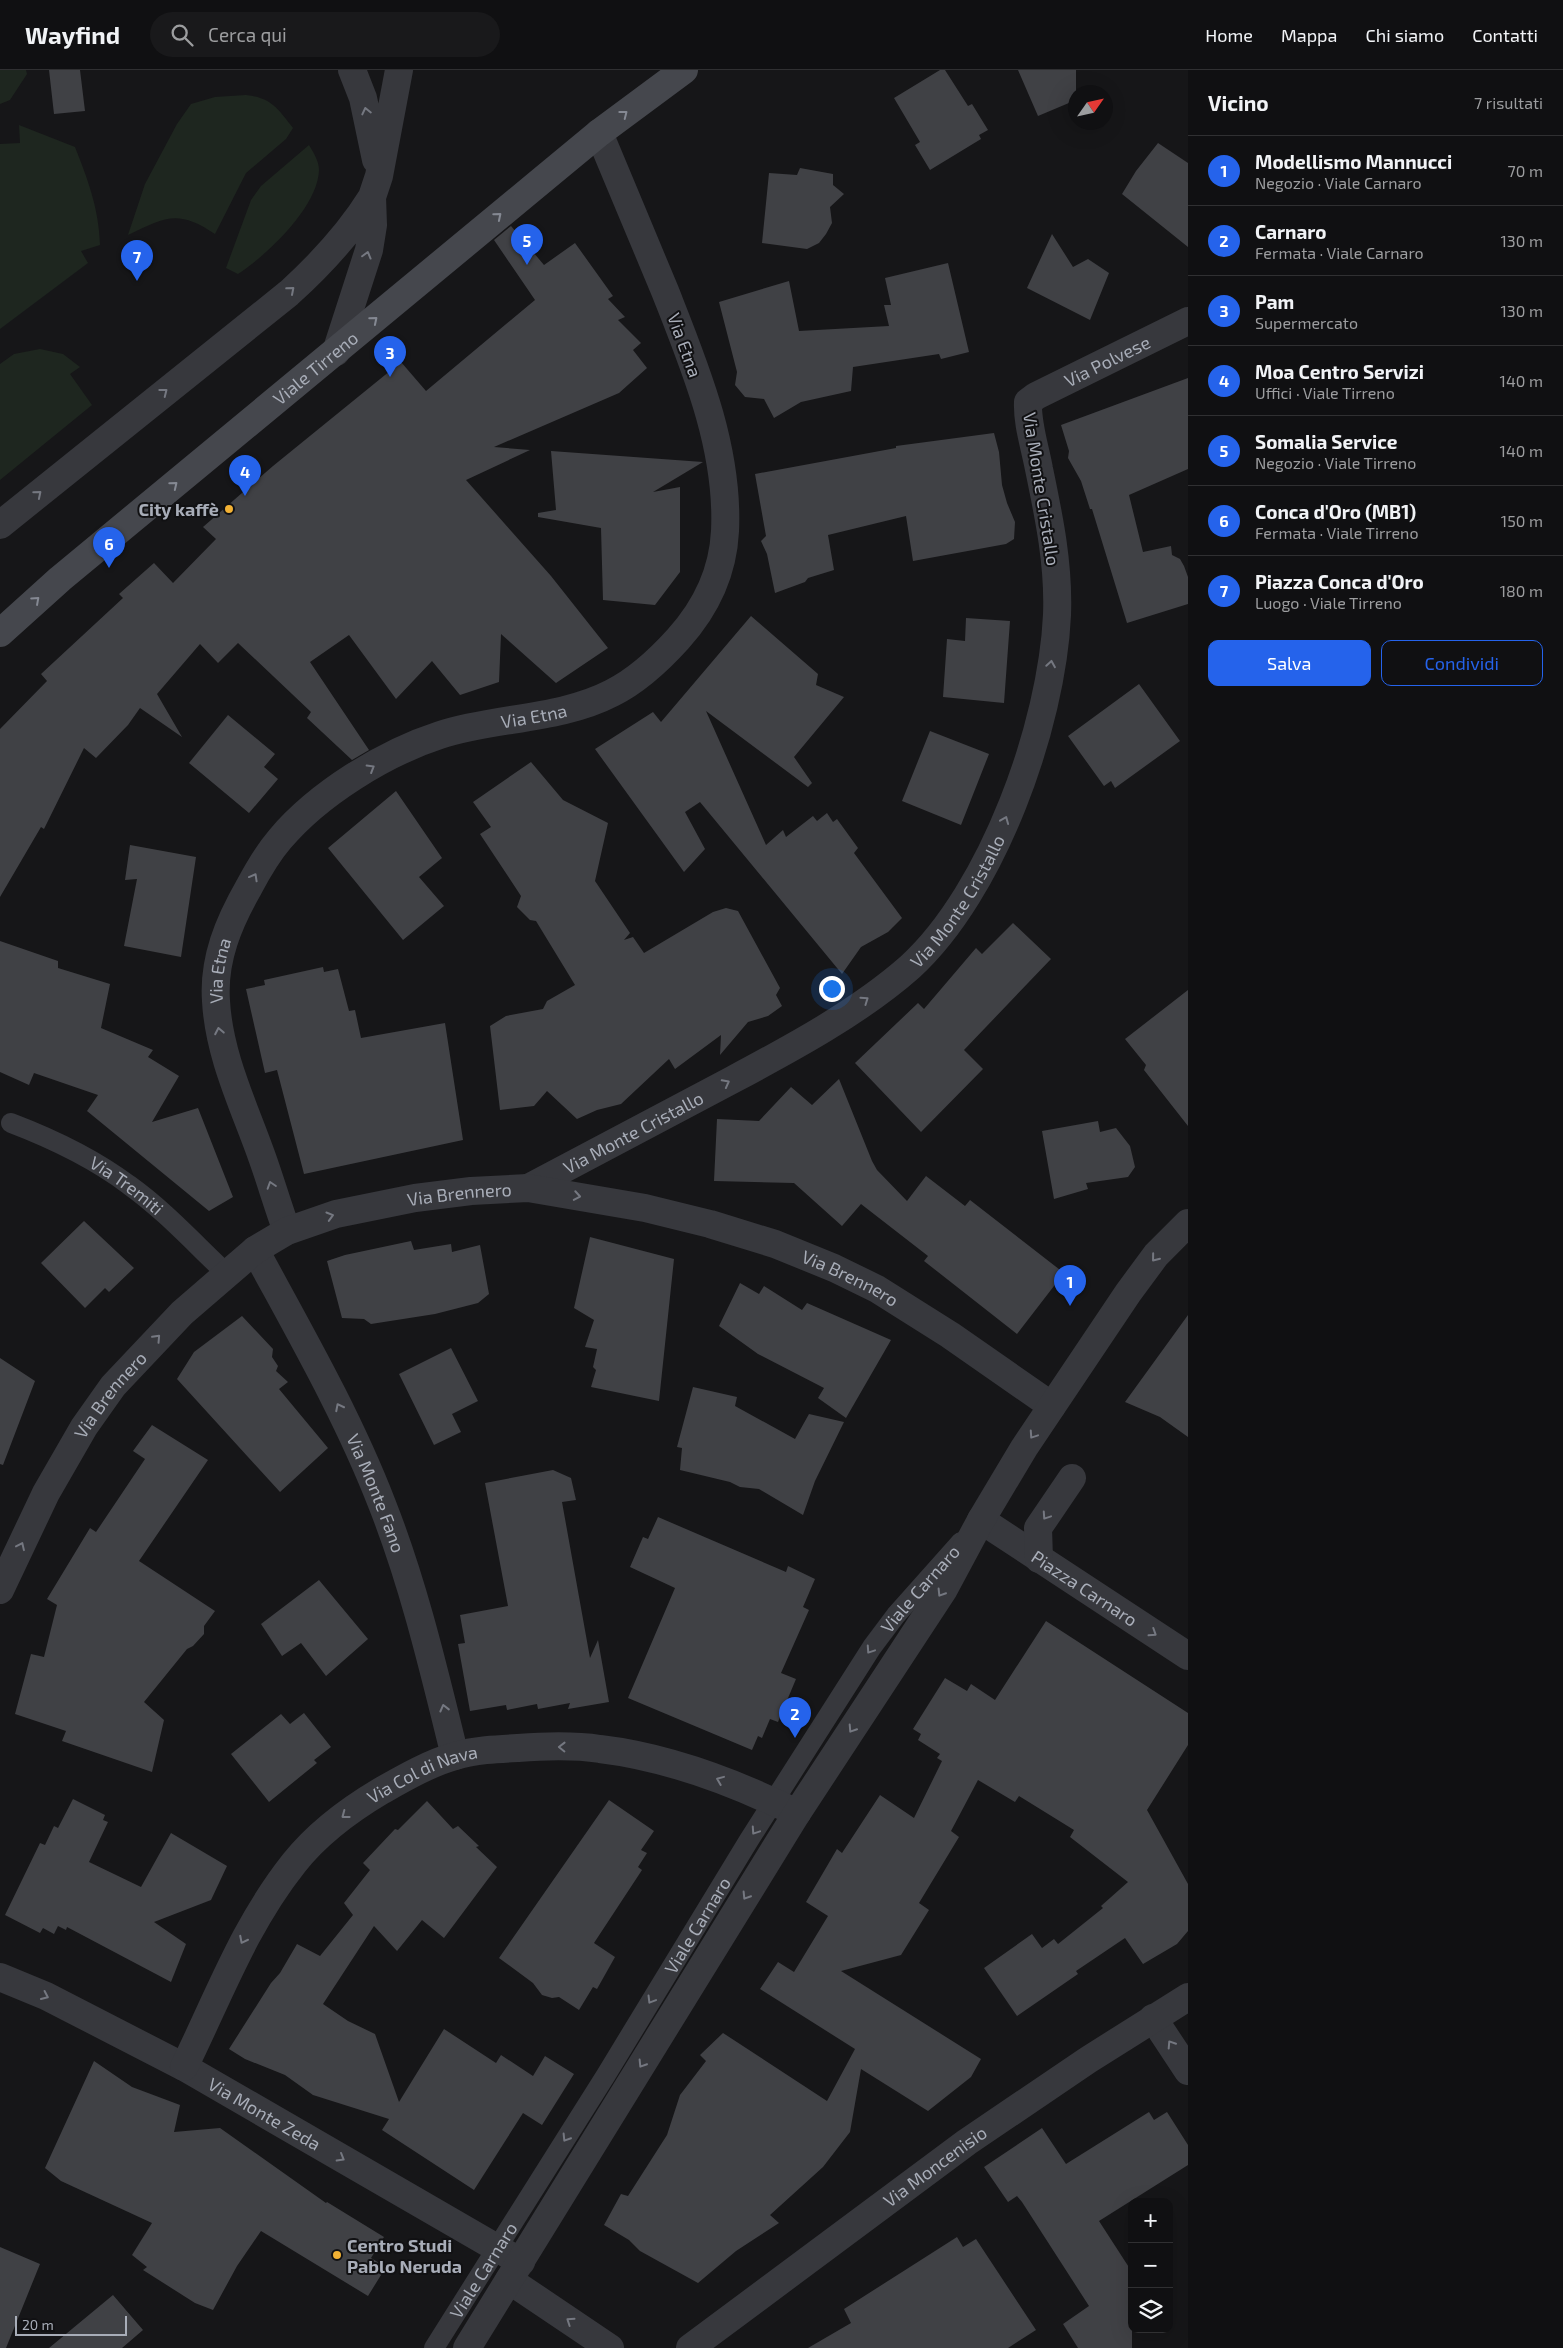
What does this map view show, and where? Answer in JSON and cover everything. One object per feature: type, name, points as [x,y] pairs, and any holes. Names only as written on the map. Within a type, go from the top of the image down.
[{"type":"main road","name":"Viale Tirreno","points":[[0,633],[60,579],[599,133],[684,70]]},
{"type":"street","points":[[0,525],[289,292],[326,257],[354,225],[376,187],[363,98],[352,70]]},
{"type":"street","points":[[336,352],[369,250],[374,225],[376,187],[399,70]]},
{"type":"street","name":"Via Etna","points":[[287,1231],[227,1061],[218,1028],[215,997],[221,952],[228,928],[266,856],[289,829],[317,804],[362,773],[404,750],[440,735],[478,725],[580,705],[608,695],[623,687],[654,663],[687,629],[706,602],[719,568],[725,534],[725,513],[722,475],[712,428],[689,353],[599,133]]},
{"type":"street","name":"Via Polvese","points":[[1028,402],[1036,396],[1188,321]]},
{"type":"street","name":"Via Monte Cristallo","points":[[528,1188],[785,1051],[866,1000],[905,971],[931,945],[968,892],[999,834],[1025,769],[1044,701],[1054,642],[1057,598],[1052,532],[1031,427],[1028,402]]},
{"type":"street","name":"Via Brennero","points":[[0,1590],[46,1493],[84,1427],[113,1386],[182,1313],[226,1273],[255,1250],[287,1231],[336,1214],[406,1200],[471,1191],[528,1188],[646,1208],[696,1220],[775,1244],[853,1277],[902,1304],[1052,1406]]},
{"type":"street","name":"Viale Carnaro","points":[[467,2348],[515,2271],[786,1807],[944,1589],[981,1520],[1024,1448],[1128,1293],[1156,1255],[1188,1223]]},
{"type":"street","name":"Via Monte Fano","points":[[255,1250],[352,1433],[383,1505],[398,1546],[424,1634],[455,1756]]},
{"type":"street","points":[[1039,1559],[1038,1528],[1072,1478]]},
{"type":"street","name":"Piazza Carnaro","points":[[981,1520],[1188,1656]]},
{"type":"street","name":"Via Col di Nava","points":[[184,2067],[247,1932],[294,1862],[323,1834],[363,1802],[410,1775],[455,1756],[498,1749],[538,1747],[598,1748],[664,1762],[709,1776],[786,1807]]},
{"type":"street","name":"Via Monte Zeda","points":[[0,1977],[46,1996],[184,2067],[497,2249],[515,2271],[610,2348]]},
{"type":"street","name":"Via Moncenisio","points":[[690,2348],[967,2142],[1153,2018],[1188,1997]]},
{"type":"street","points":[[1153,2018],[1188,2071]]},
{"type":"lane","name":"Via Tremiti","points":[[11,1123],[51,1139],[79,1153],[129,1185],[160,1210],[226,1273]]},
{"type":"lane","name":"Viale Carnaro","points":[[434,2348],[497,2249],[748,1840],[786,1807]]},
{"type":"shaded area","points":[[0,70],[26,70],[27,74],[10,100],[0,104]]},
{"type":"shaded area","points":[[255,96],[274,106],[293,128],[286,139],[246,173],[215,234],[191,221],[172,218],[162,220],[128,235],[145,184],[177,124],[191,104],[215,97]]},
{"type":"shaded area","points":[[19,125],[75,147],[95,207],[100,245],[81,251],[88,263],[0,329],[0,144],[20,143]]},
{"type":"shaded area","points":[[309,145],[317,160],[319,170],[310,199],[301,214],[289,229],[250,266],[238,274],[226,268],[251,200],[261,186]]},
{"type":"shaded area","points":[[40,349],[63,354],[80,367],[70,374],[92,405],[0,480],[0,364],[14,354]]},
{"type":"building","points":[[49,70],[80,70],[85,111],[54,114]]},
{"type":"building","points":[[940,70],[945,70],[968,106],[972,104],[988,130],[979,135],[981,139],[930,170],[915,145],[920,142],[894,98]]},
{"type":"building","points":[[1018,70],[1076,70],[1076,85],[1068,85],[1068,103],[1038,116]]},
{"type":"building","points":[[1158,143],[1188,163],[1188,247],[1122,194],[1136,171]]},
{"type":"building","points":[[800,168],[833,174],[833,185],[844,194],[830,207],[832,223],[819,243],[807,249],[762,243],[769,173],[797,175]]},
{"type":"building","points":[[511,226],[544,265],[575,243],[613,296],[608,299],[625,317],[618,320],[641,343],[633,350],[647,368],[619,393],[494,447],[530,450],[466,480],[551,576],[608,648],[556,683],[501,634],[499,682],[460,695],[432,661],[396,699],[349,635],[310,662],[369,750],[352,760],[307,718],[311,712],[238,643],[218,663],[200,644],[157,694],[182,737],[140,708],[128,725],[96,758],[84,748],[44,829],[41,827],[0,897],[0,729],[47,681],[41,674],[123,598],[119,594],[154,563],[173,583],[216,539],[203,527],[273,466],[401,362],[426,391],[535,300],[494,240]]},
{"type":"building","points":[[1052,234],[1073,267],[1088,259],[1109,273],[1090,320],[1027,288]]},
{"type":"building","points":[[948,263],[969,352],[941,359],[939,354],[853,367],[851,391],[801,402],[774,418],[764,399],[745,397],[735,385],[737,372],[719,302],[789,281],[799,331],[889,326],[884,305],[891,305],[885,278]]},
{"type":"building","points":[[1188,378],[1188,469],[1129,495],[1143,552],[1171,546],[1172,555],[1180,559],[1188,577],[1188,604],[1127,623],[1092,509],[1090,509],[1081,481],[1068,458],[1069,451],[1061,425]]},
{"type":"building","points":[[994,433],[999,452],[1002,485],[1015,522],[1014,539],[1006,544],[913,561],[906,516],[828,535],[834,570],[808,578],[805,582],[775,593],[767,554],[761,541],[766,536],[755,474],[896,448],[896,446]]},
{"type":"building","points":[[551,451],[703,462],[653,492],[680,487],[680,572],[655,605],[603,600],[601,528],[538,517],[538,513],[556,510]]},
{"type":"building","points":[[751,616],[818,674],[816,685],[844,697],[794,757],[812,783],[808,787],[706,711],[766,845],[783,830],[786,837],[813,816],[817,821],[827,813],[833,822],[837,819],[858,848],[854,853],[902,918],[888,932],[861,947],[842,974],[700,802],[685,812],[705,849],[684,872],[595,749],[653,712],[661,722]]},
{"type":"building","points":[[966,618],[1010,621],[1004,703],[943,697],[947,639],[965,641]]},
{"type":"building","points":[[1139,684],[1180,741],[1115,788],[1111,781],[1104,786],[1068,736]]},
{"type":"building","points":[[228,715],[275,754],[264,767],[278,779],[249,813],[189,763]]},
{"type":"building","points":[[930,731],[989,754],[961,825],[902,801]]},
{"type":"building","points":[[531,762],[563,800],[608,823],[595,881],[630,933],[624,940],[633,937],[644,953],[713,912],[726,908],[738,911],[780,988],[776,995],[782,1006],[768,1016],[748,1022],[720,1055],[721,1035],[675,1069],[669,1059],[621,1104],[597,1110],[577,1119],[547,1091],[534,1106],[500,1110],[490,1026],[506,1016],[543,1009],[547,1001],[575,985],[536,921],[530,920],[517,907],[521,896],[480,834],[491,827],[473,802]]},
{"type":"building","points":[[396,791],[442,858],[419,877],[444,906],[403,940],[328,848]]},
{"type":"building","points":[[130,845],[196,857],[181,957],[124,946],[137,879],[125,880]]},
{"type":"building","points":[[1013,923],[1051,959],[964,1050],[983,1069],[921,1132],[855,1063],[918,1003],[924,1009],[976,948],[982,954]]},
{"type":"building","points":[[0,941],[58,961],[58,968],[110,984],[101,1028],[153,1050],[148,1057],[179,1076],[152,1122],[198,1108],[233,1197],[209,1211],[87,1111],[98,1095],[34,1073],[29,1085],[0,1072]]},
{"type":"building","points":[[323,967],[324,972],[338,969],[349,1011],[355,1010],[361,1038],[445,1023],[463,1140],[304,1174],[277,1070],[265,1073],[246,989],[265,985],[264,980]]},
{"type":"building","points":[[1188,990],[1188,1126],[1144,1070],[1146,1065],[1125,1039]]},
{"type":"building","points":[[839,1079],[877,1170],[907,1201],[926,1176],[965,1206],[970,1200],[1064,1273],[1017,1334],[924,1261],[928,1256],[861,1204],[842,1226],[794,1183],[714,1181],[717,1119],[759,1121],[791,1087],[812,1105]]},
{"type":"building","points":[[1098,1121],[1100,1132],[1116,1128],[1130,1146],[1135,1167],[1128,1177],[1086,1183],[1088,1189],[1054,1199],[1042,1131]]},
{"type":"building","points":[[84,1221],[134,1268],[109,1292],[105,1288],[85,1308],[41,1263]]},
{"type":"building","points":[[590,1237],[674,1259],[659,1401],[591,1387],[596,1370],[593,1367],[597,1349],[585,1347],[594,1320],[574,1308]]},
{"type":"building","points":[[411,1241],[414,1250],[451,1244],[452,1252],[480,1245],[489,1294],[478,1303],[435,1314],[371,1324],[364,1319],[342,1318],[327,1261],[345,1255]]},
{"type":"building","points":[[740,1283],[759,1294],[764,1286],[802,1310],[807,1303],[891,1340],[846,1418],[818,1398],[824,1388],[758,1354],[719,1326]]},
{"type":"building","points":[[1188,1315],[1188,1437],[1160,1417],[1125,1402]]},
{"type":"building","points":[[242,1316],[273,1349],[272,1357],[278,1366],[276,1371],[288,1382],[279,1389],[328,1448],[280,1492],[177,1379],[194,1352]]},
{"type":"building","points":[[451,1348],[478,1401],[452,1414],[461,1432],[434,1445],[399,1374]]},
{"type":"building","points":[[0,1358],[35,1381],[3,1465],[0,1464]]},
{"type":"building","points":[[693,1387],[737,1397],[735,1406],[795,1439],[809,1414],[844,1422],[815,1481],[803,1515],[759,1489],[740,1487],[730,1482],[680,1470],[682,1448],[677,1447]]},
{"type":"building","points":[[152,1425],[208,1460],[139,1561],[215,1611],[204,1626],[204,1634],[193,1646],[187,1649],[144,1702],[164,1720],[152,1772],[62,1741],[66,1731],[15,1714],[31,1654],[44,1657],[57,1605],[47,1599],[90,1528],[96,1532],[145,1459],[133,1451]]},
{"type":"building","points":[[553,1470],[571,1478],[576,1500],[562,1502],[590,1658],[598,1640],[609,1702],[568,1709],[570,1703],[538,1709],[537,1704],[507,1710],[506,1705],[470,1711],[458,1644],[465,1643],[460,1615],[508,1606],[485,1483]]},
{"type":"building","points":[[658,1517],[786,1572],[788,1566],[815,1579],[803,1607],[809,1610],[781,1673],[796,1679],[778,1722],[770,1719],[762,1738],[758,1736],[752,1750],[628,1698],[675,1588],[630,1567],[643,1537],[648,1539]]},
{"type":"building","points":[[319,1580],[368,1639],[326,1676],[301,1643],[282,1656],[261,1624]]},
{"type":"building","points":[[1046,1621],[1188,1713],[1188,1745],[1147,1810],[1188,1884],[1188,1931],[1177,1944],[1143,1964],[1125,1938],[1076,1971],[1078,1974],[1017,2016],[984,1968],[1032,1934],[1042,1948],[1054,1939],[1058,1944],[1103,1908],[1101,1906],[1128,1882],[1070,1837],[1074,1830],[1019,1796],[1015,1802],[978,1780],[951,1831],[959,1837],[919,1903],[929,1910],[901,1955],[841,1971],[981,2059],[971,2077],[928,2111],[861,2069],[850,2132],[823,2167],[770,2215],[779,2223],[736,2251],[698,2283],[640,2251],[629,2240],[604,2225],[621,2194],[628,2196],[667,2135],[680,2095],[706,2061],[700,2055],[723,2033],[827,2101],[855,2049],[760,1989],[778,1962],[794,1972],[828,1916],[806,1902],[837,1849],[842,1853],[880,1795],[914,1818],[942,1761],[937,1758],[940,1754],[918,1740],[921,1734],[913,1729],[945,1678],[967,1691],[971,1684],[995,1700]]},
{"type":"building","points":[[304,1713],[331,1747],[314,1760],[317,1763],[269,1802],[231,1754],[281,1714],[290,1724]]},
{"type":"building","points":[[73,1799],[105,1815],[103,1820],[108,1822],[89,1862],[141,1887],[171,1833],[227,1866],[211,1900],[154,1922],[186,1944],[171,1982],[67,1927],[66,1930],[58,1926],[54,1934],[43,1928],[40,1933],[5,1915],[40,1843],[45,1845],[54,1826],[58,1828]]},
{"type":"building","points":[[609,1800],[654,1831],[641,1850],[647,1853],[638,1867],[642,1870],[594,1943],[615,1957],[597,1989],[593,1987],[579,2010],[559,1997],[552,1998],[542,1995],[533,1983],[499,1958]]},
{"type":"building","points":[[427,1801],[453,1829],[458,1826],[497,1867],[444,1938],[422,1920],[397,1951],[374,1926],[323,2004],[348,2021],[375,2034],[399,2102],[444,2029],[496,2063],[501,2055],[533,2076],[545,2056],[574,2074],[542,2125],[523,2113],[474,2190],[382,2130],[389,2119],[313,2095],[285,2075],[245,2059],[229,2049],[297,1944],[320,1956],[353,1915],[344,1903],[370,1870],[363,1863],[395,1829],[398,1830]]},
{"type":"building","points":[[94,2061],[132,2087],[180,2105],[174,2132],[220,2128],[326,2203],[384,2237],[371,2258],[386,2267],[368,2296],[261,2231],[237,2266],[213,2310],[195,2303],[143,2270],[147,2267],[132,2255],[152,2223],[61,2181],[45,2168]]},
{"type":"building","points":[[1149,2112],[1154,2120],[1167,2112],[1188,2145],[1188,2165],[1136,2198],[1128,2198],[1128,2203],[1099,2221],[1128,2266],[1128,2333],[1132,2333],[1132,2348],[1078,2348],[1063,2324],[1089,2306],[1022,2202],[1017,2196],[1008,2202],[984,2167],[1042,2128],[1066,2164]]},
{"type":"building","points":[[957,2237],[963,2247],[976,2239],[1036,2330],[1008,2348],[808,2348],[851,2323],[844,2309]]},
{"type":"building","points":[[0,2247],[40,2264],[6,2348],[0,2348]]},
{"type":"building","points":[[113,2295],[143,2330],[122,2348],[49,2348]]},
{"type":"place","name":"Somalia Service","points":[[527,265]]},
{"type":"place","name":"Piazza Conca d'Oro","points":[[137,281]]},
{"type":"place","name":"Pam","points":[[390,377]]},
{"type":"place","name":"Moa Centro Servizi","points":[[245,496]]},
{"type":"place","name":"City kaffè","points":[[229,509]]},
{"type":"place","name":"Conca d'Oro (MB1)","points":[[109,568]]},
{"type":"place","name":"Modellismo Mannucci","points":[[1070,1306]]},
{"type":"place","name":"Carnaro","points":[[795,1738]]},
{"type":"place","name":"Centro Studi Pablo Neruda","points":[[337,2255]]}]
